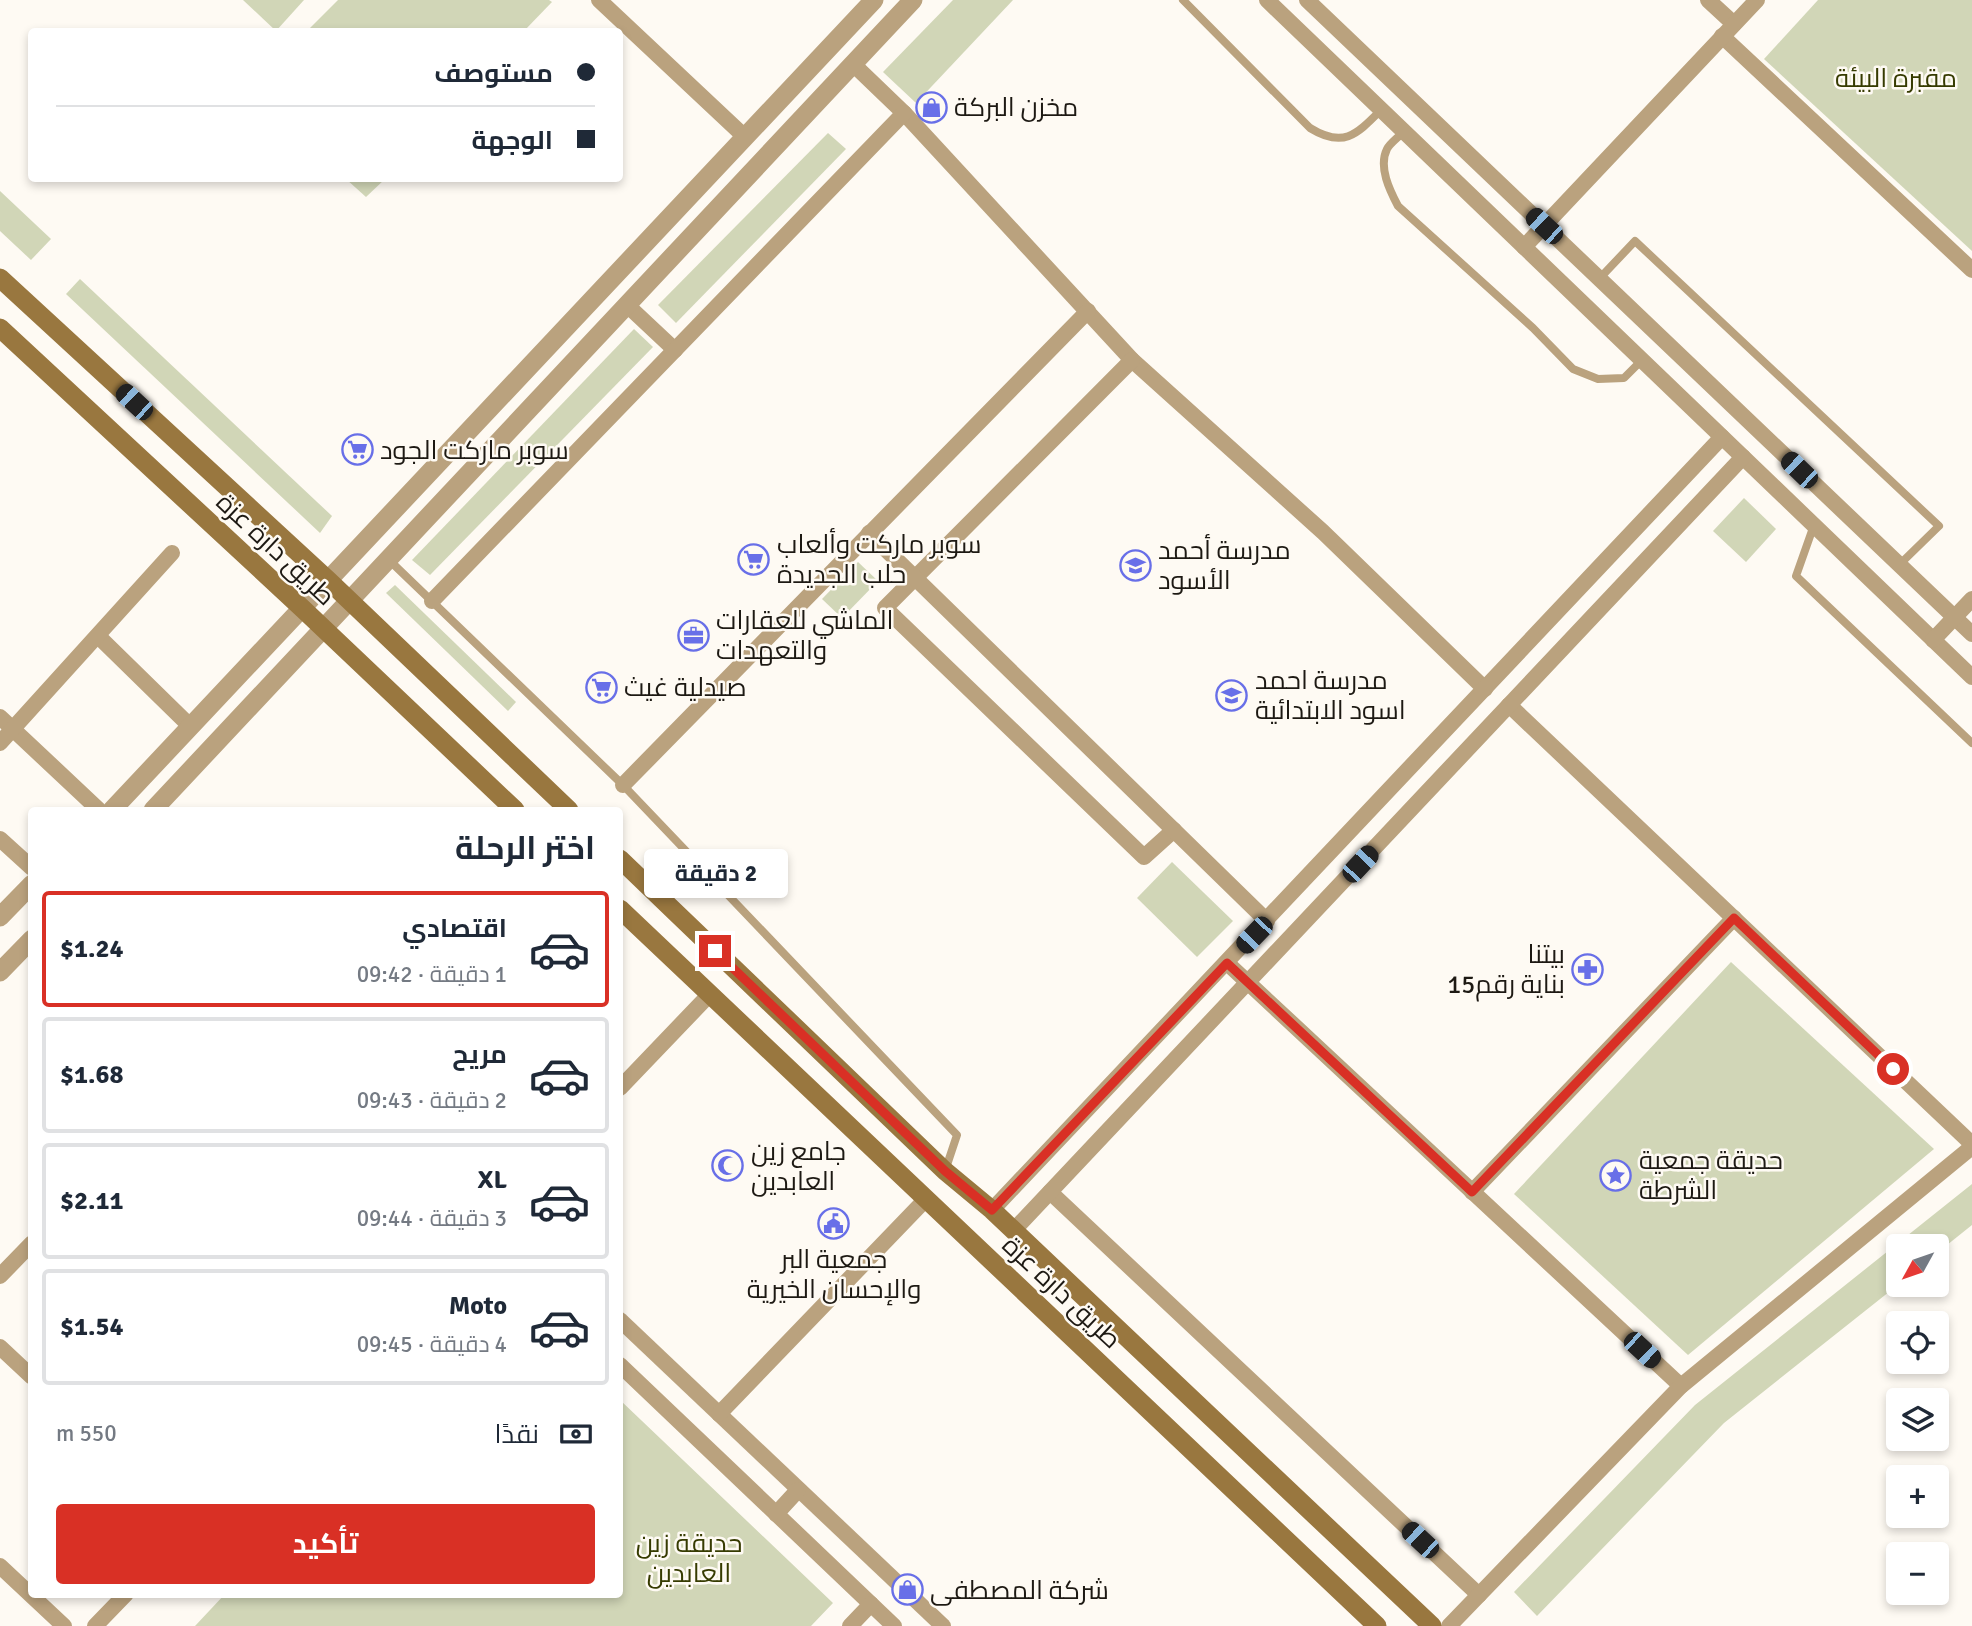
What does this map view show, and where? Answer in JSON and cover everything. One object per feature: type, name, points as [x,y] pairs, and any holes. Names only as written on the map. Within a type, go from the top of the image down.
[{"type":"main road","points":[[0,278],[329,581],[566,807]]},
{"type":"main road","name":"طريق دارة عزة","points":[[0,328],[512,807]]},
{"type":"main road","points":[[623,862],[945,1171],[1014,1230],[1432,1626]]},
{"type":"main road","name":"طريق دارة عزة","points":[[623,912],[1377,1626]]},
{"type":"street","points":[[599,0],[745,138]]},
{"type":"street","points":[[114,807],[874,0]]},
{"type":"street","points":[[156,807],[913,0]]},
{"type":"street","points":[[1267,0],[1972,677]]},
{"type":"street","points":[[1307,0],[1972,634]]},
{"type":"street","points":[[1708,0],[1728,30],[1972,270]]},
{"type":"street","points":[[1524,247],[1757,0]]},
{"type":"street","points":[[853,64],[904,113],[1132,360],[1323,532],[1486,689]]},
{"type":"street","points":[[432,601],[904,113]]},
{"type":"street","points":[[627,305],[675,350]]},
{"type":"street","points":[[623,785],[1088,311]]},
{"type":"street","points":[[1132,360],[885,608],[1144,857],[1174,830]]},
{"type":"street","points":[[992,1210],[1722,437]]},
{"type":"street","points":[[1014,1230],[1744,457]]},
{"type":"street","points":[[869,533],[1267,921]]},
{"type":"street","points":[[0,743],[172,553]]},
{"type":"street","points":[[1933,640],[1972,599]]},
{"type":"street","points":[[98,636],[191,727]]},
{"type":"street","points":[[1449,1626],[1681,1386],[1972,1146],[1509,705]]},
{"type":"street","points":[[0,717],[96,807]]},
{"type":"street","points":[[0,839],[28,864]]},
{"type":"street","points":[[0,918],[28,888]]},
{"type":"street","points":[[1472,1192],[1734,918]]},
{"type":"street","points":[[0,972],[28,943]]},
{"type":"street","points":[[1227,963],[1681,1386]]},
{"type":"street","points":[[623,1085],[710,995]]},
{"type":"street","points":[[1050,1192],[1479,1595]]},
{"type":"street","points":[[719,1414],[926,1199]]},
{"type":"street","points":[[0,1276],[28,1246]]},
{"type":"street","points":[[623,1323],[943,1626]]},
{"type":"street","points":[[0,1347],[28,1373]]},
{"type":"street","points":[[623,1368],[894,1626]]},
{"type":"street","points":[[776,1514],[798,1490]]},
{"type":"street","points":[[0,1566],[28,1592]]},
{"type":"street","points":[[34,1598],[64,1626]]},
{"type":"street","points":[[95,1626],[122,1598]]},
{"type":"street","points":[[850,1626],[871,1604]]},
{"type":"lane","points":[[1183,0],[1310,128],[1320,134],[1329,138],[1356,135],[1382,109]]},
{"type":"lane","points":[[1404,132],[1386,150],[1384,174],[1398,206],[1533,328],[1573,369],[1598,379],[1624,378],[1642,360]]},
{"type":"lane","points":[[1599,279],[1635,241],[1938,526],[1899,565]]},
{"type":"lane","points":[[1814,525],[1796,576],[1972,743]]},
{"type":"lane","points":[[389,560],[623,785],[957,1135],[945,1171]]},
{"type":"green space","points":[[243,0],[304,0],[279,28],[273,28]]},
{"type":"green space","points":[[338,0],[552,2],[527,28],[310,28]]},
{"type":"green space","points":[[953,0],[1013,0],[916,103],[883,72]]},
{"type":"green space","name":"مقبرة البيئة","points":[[1818,0],[1972,0],[1972,251],[1764,59]]},
{"type":"green space","points":[[828,133],[846,149],[676,323],[658,305]]},
{"type":"green space","points":[[349,182],[382,182],[366,197]]},
{"type":"green space","points":[[0,191],[51,239],[31,260],[0,231]]},
{"type":"green space","points":[[80,279],[332,516],[320,533],[66,294]]},
{"type":"green space","points":[[634,329],[653,347],[430,575],[412,560]]},
{"type":"green space","points":[[1744,498],[1776,529],[1746,562],[1713,531]]},
{"type":"green space","points":[[858,562],[878,581],[842,618],[822,599]]},
{"type":"green space","points":[[395,585],[516,702],[508,711],[386,593]]},
{"type":"green space","points":[[1172,862],[1233,921],[1197,957],[1137,898]]},
{"type":"green space","points":[[1731,962],[1934,1149],[1688,1355],[1514,1194]]},
{"type":"green space","points":[[1972,1184],[1972,1225],[1950,1243],[1950,1234],[1909,1234]]},
{"type":"green space","points":[[1886,1253],[1886,1294],[1724,1423],[1537,1616],[1514,1592],[1695,1405]]},
{"type":"green space","name":"حديقة زين العابدين","points":[[623,1403],[833,1603],[811,1626],[195,1626],[221,1598],[623,1598]]},
{"type":"place","name":"مخزن البركة","points":[[931,107]]},
{"type":"place","name":"سوبر ماركت الجود","points":[[357,450]]},
{"type":"place","name":"سوبر ماركت وألعاب حلب الجديدة","points":[[754,559]]},
{"type":"place","name":"مدرسة أحمد الأسود","points":[[1135,565]]},
{"type":"place","name":"الماشي للعقارات والتعهدات","points":[[693,635]]},
{"type":"place","name":"صيدلية غيث","points":[[601,687]]},
{"type":"place","name":"مدرسة احمد اسود الابتدائية","points":[[1232,695]]},
{"type":"place","name":"بيتنا بناية رقم15","points":[[1588,969]]},
{"type":"place","name":"جامع زين العابدين","points":[[728,1166]]},
{"type":"place","name":"حديقة جمعية الشرطة","points":[[1616,1175]]},
{"type":"place","name":"جمعية البر والإحسان الخيرية","points":[[834,1223]]},
{"type":"place","name":"شركة المصطفى","points":[[907,1590]]},
{"type":"route","points":[[715,951],[945,1171],[992,1210],[1227,963],[1472,1192],[1734,918],[1893,1069]]}]
